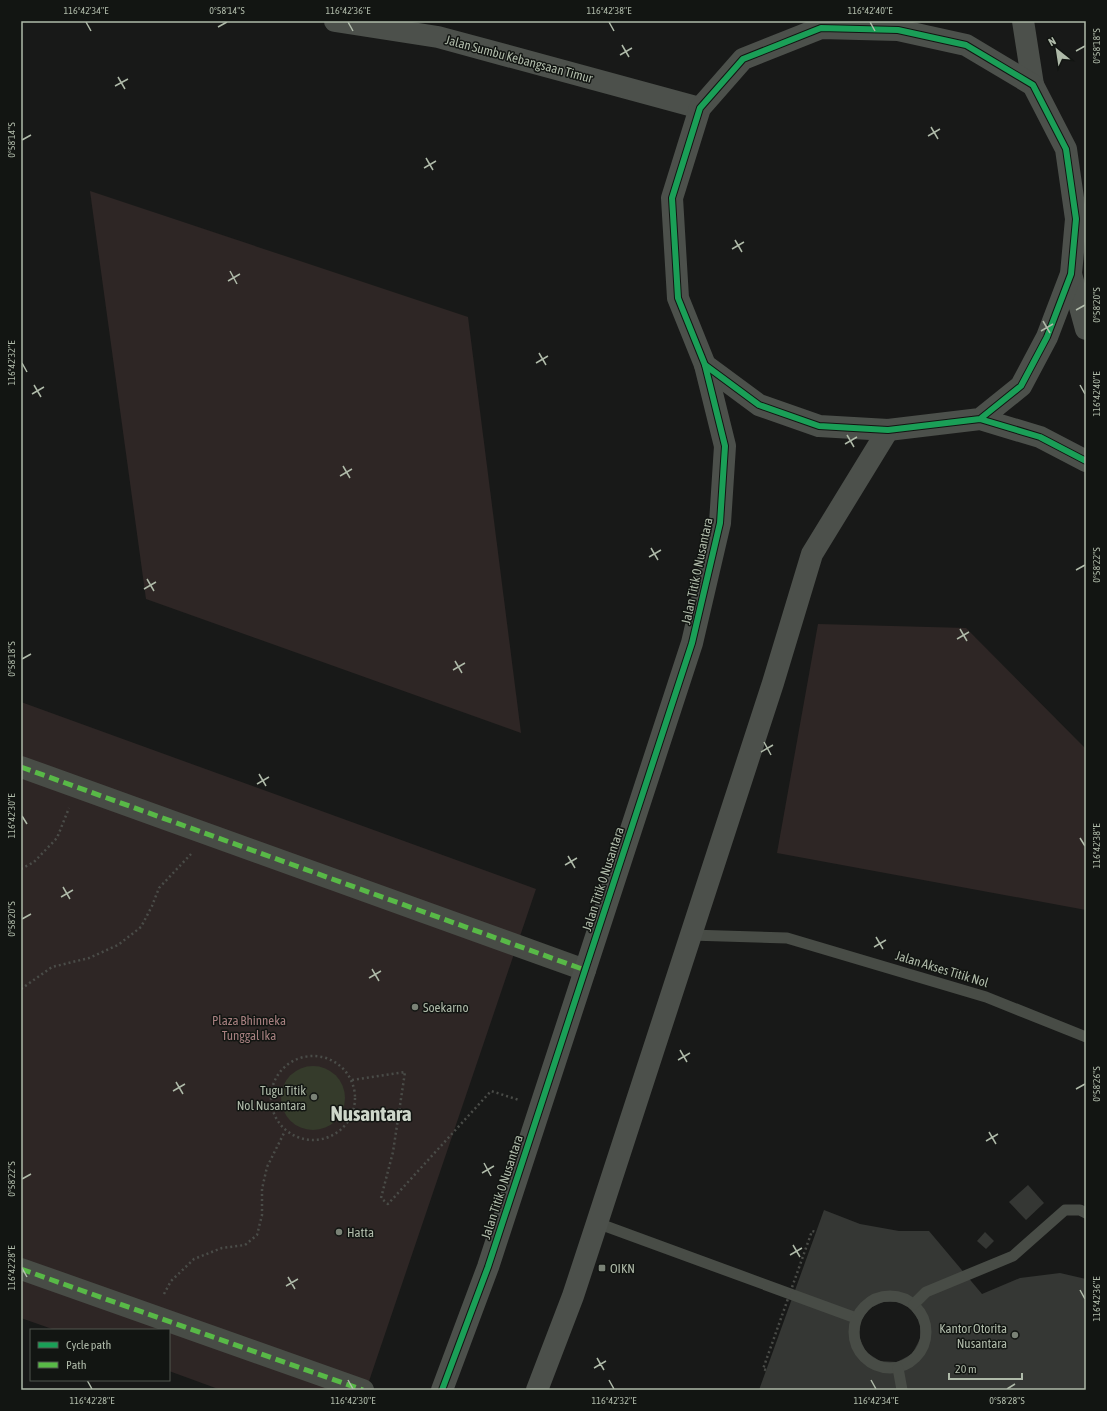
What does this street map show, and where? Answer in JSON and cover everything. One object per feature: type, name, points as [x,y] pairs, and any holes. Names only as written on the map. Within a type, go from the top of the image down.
[{"type":"street","name":"Jalan Sumbu Kebangsaan Timur","points":[[335,21],[438,37],[700,108]]},
{"type":"street","points":[[980,419],[1021,386],[1047,337],[1071,274],[1076,219],[1066,149],[1033,85],[1023,21]]},
{"type":"street","points":[[1033,85],[966,45],[898,30],[821,28],[743,59],[700,108],[672,198],[678,298],[705,366],[759,405],[819,426],[888,430],[980,419],[1040,437],[1086,461]]},
{"type":"street","points":[[1071,274],[1086,329]]},
{"type":"street","name":"Jalan Titik 0 Nusantara","points":[[442,1390],[488,1267],[692,643],[720,523],[725,446],[705,366]]},
{"type":"street","points":[[537,1390],[572,1296],[773,683],[812,554],[888,430]]},
{"type":"street","points":[[21,767],[585,970]]},
{"type":"street","points":[[21,1269],[363,1390]]},
{"type":"lane","name":"Jalan Akses Titik Nol","points":[[690,935],[787,938],[986,997],[1086,1037]]},
{"type":"lane","points":[[914,1304],[926,1292],[1013,1256],[1065,1210],[1080,1210],[1086,1213]]},
{"type":"lane","points":[[596,1223],[856,1318]]},
{"type":"lane","points":[[882,1296],[899,1297],[914,1304],[925,1321],[925,1341],[915,1358],[898,1368],[878,1367],[862,1356],[854,1337],[856,1318],[867,1304],[882,1296]]},
{"type":"lane","points":[[898,1368],[902,1390]]},
{"type":"path","points":[[21,869],[34,862],[57,838],[77,787]]},
{"type":"path","points":[[21,989],[52,967],[89,958],[118,945],[141,927],[152,906],[158,888],[191,855],[200,831]]},
{"type":"path","points":[[318,1055],[338,1063],[352,1080],[356,1103],[347,1124],[328,1138],[305,1140],[285,1131],[272,1113],[270,1091],[279,1072],[297,1059],[318,1055]]},
{"type":"path","points":[[352,1080],[405,1072],[393,1152],[381,1198],[388,1204],[491,1091],[540,1107]]},
{"type":"path","points":[[154,1316],[171,1281],[194,1259],[222,1248],[245,1245],[257,1235],[262,1215],[262,1189],[267,1167],[285,1131]]},
{"type":"path","points":[[766,1370],[763,1369],[812,1231],[816,1232]]},
{"type":"green space","points":[[90,191],[468,317],[521,733],[146,599]]},
{"type":"green space","points":[[818,624],[966,628],[1086,749],[1086,910],[777,853]]},
{"type":"green space","name":"Plaza Bhinneka Tunggal Ika","points":[[21,702],[536,889],[366,1390],[221,1390],[170,1371],[170,1329],[52,1329],[21,1318]]},
{"type":"shaded area","points":[[307,1066],[319,1066],[336,1075],[343,1086],[345,1098],[343,1110],[336,1121],[319,1130],[307,1130],[295,1125],[286,1116],[281,1104],[281,1092],[286,1080],[295,1071]]},
{"type":"building","points":[[1028,1185],[1044,1203],[1026,1220],[1009,1202]]},
{"type":"building","points":[[824,1210],[860,1224],[899,1231],[929,1231],[982,1294],[1020,1278],[1060,1273],[1086,1279],[1086,1390],[759,1390]],"holes":[[[883,1302],[898,1302],[910,1308],[920,1322],[920,1339],[912,1354],[897,1362],[880,1361],[866,1352],[859,1337],[861,1320],[870,1308]]]},
{"type":"building","points":[[985,1232],[994,1241],[986,1249],[977,1241]]},
{"type":"marked path","points":[[21,767],[585,970]]},
{"type":"marked path","points":[[21,1269],[363,1390]]},
{"type":"cycle path","points":[[980,419],[1021,386],[1047,337],[1071,274],[1076,219],[1066,149],[1033,85],[966,45],[898,30],[821,28],[743,59],[700,108],[672,198],[678,298],[705,365],[759,405],[819,426],[888,430],[980,419],[1040,437],[1086,461]]},
{"type":"cycle path","points":[[442,1390],[488,1267],[692,643],[720,523],[725,446],[705,365]]},
{"type":"place","name":"Soekarno","points":[[415,1007]]},
{"type":"place","name":"Tugu Titik Nol Nusantara","points":[[314,1097]]},
{"type":"place","name":"Hatta","points":[[339,1232]]},
{"type":"place","name":"OIKN","points":[[602,1268]]},
{"type":"place","name":"Kantor Otorita Nusantara","points":[[1015,1335]]},
{"type":"district","name":"Nusantara","points":[[371,1113]]}]
